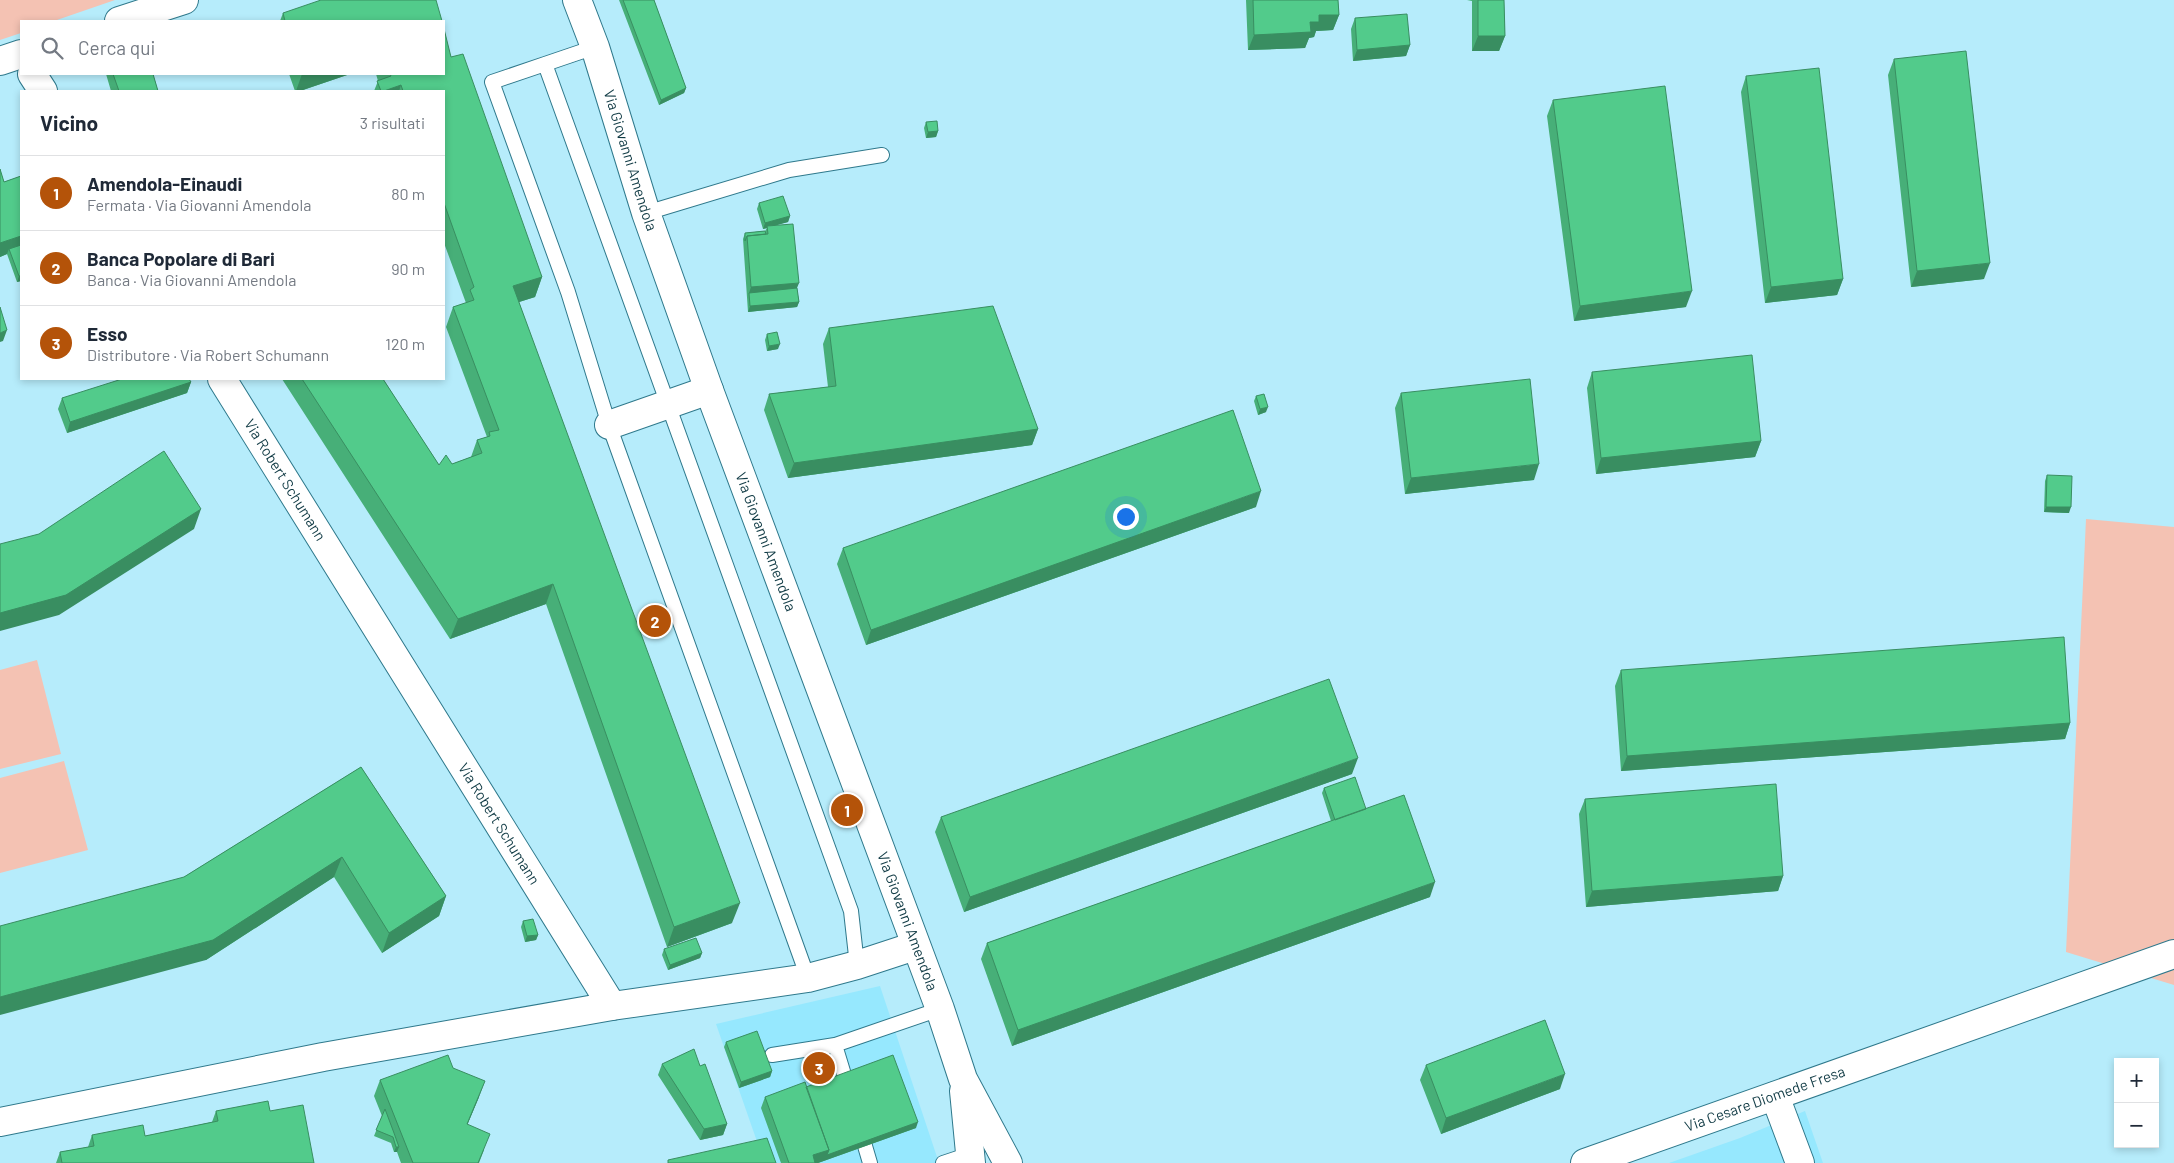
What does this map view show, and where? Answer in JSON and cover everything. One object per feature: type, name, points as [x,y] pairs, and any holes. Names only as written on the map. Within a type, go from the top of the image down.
[{"type":"street","points":[[122,20],[184,0]]},
{"type":"street","name":"Via Giovanni Amendola","points":[[577,0],[595,47],[646,213],[709,390],[940,1009],[963,1079],[1008,1163]]},
{"type":"street","points":[[31,75],[42,90]]},
{"type":"street","name":"Via Robert Schumann","points":[[223,380],[612,1006]]},
{"type":"street","points":[[609,425],[709,390]]},
{"type":"street","points":[[0,1122],[323,1057],[612,1006],[808,978],[857,965],[915,946]]},
{"type":"street","name":"Via Cesare Diomede Fresa","points":[[1600,1161],[1775,1096],[2174,954]]},
{"type":"street","name":"Via Giovanni Amendola","points":[[963,1079],[971,1158]]},
{"type":"street","points":[[1775,1096],[1800,1163]]},
{"type":"lane","points":[[595,47],[492,82],[568,292],[609,425],[808,978]]},
{"type":"lane","points":[[545,64],[851,911],[857,965]]},
{"type":"lane","points":[[646,213],[789,170],[882,155]]},
{"type":"lane","points":[[772,1055],[835,1045],[940,1009]]},
{"type":"lane","points":[[835,1045],[870,1163]]},
{"type":"lane","points":[[943,1163],[971,1158]]},
{"type":"shaded area","points":[[0,0],[115,0],[57,20],[20,20],[20,33],[0,40]]},
{"type":"shaded area","points":[[2086,519],[2174,527],[2174,985],[2066,952]]},
{"type":"shaded area","points":[[37,660],[61,754],[0,769],[0,670]]},
{"type":"shaded area","points":[[64,761],[88,850],[0,873],[0,778]]},
{"type":"shaded area","points":[[880,986],[939,1163],[719,1163],[761,1153],[716,1024]]},
{"type":"shaded area","points":[[1805,1111],[1823,1163],[1669,1163],[1740,1138]]},
{"type":"building","points":[[321,0],[436,0],[442,20],[285,20],[283,13]]},
{"type":"building","points":[[623,0],[654,0],[686,88],[661,100]]},
{"type":"building","points":[[1253,0],[1338,0],[1339,15],[1319,15],[1319,22],[1310,22],[1311,32],[1254,35]]},
{"type":"building","points":[[1478,0],[1504,0],[1505,36],[1478,36]]},
{"type":"building","points":[[1407,14],[1410,45],[1357,50],[1355,18]]},
{"type":"building","points":[[445,33],[451,57],[463,54],[542,277],[513,286],[740,903],[674,927],[553,584],[458,619],[303,380],[384,380],[439,465],[446,455],[452,464],[482,453],[477,440],[490,436],[489,432],[499,430],[453,307],[474,300],[470,290],[474,287],[445,206],[445,90],[403,90],[401,85],[381,90],[377,81],[391,76],[445,75]]},
{"type":"building","points":[[1966,51],[1990,263],[1917,271],[1894,59]]},
{"type":"building","points":[[1819,68],[1843,279],[1771,287],[1746,76]]},
{"type":"building","points":[[113,75],[153,75],[158,90],[119,90]]},
{"type":"building","points":[[1665,86],[1692,291],[1580,306],[1553,100]]},
{"type":"building","points":[[937,121],[938,131],[928,132],[926,122]]},
{"type":"building","points":[[0,169],[4,182],[20,176],[20,236],[0,243]]},
{"type":"building","points":[[783,196],[790,216],[765,223],[759,203]]},
{"type":"building","points":[[793,224],[799,283],[751,287],[747,236],[768,234],[767,226]]},
{"type":"building","points":[[765,231],[766,234],[747,236],[745,241],[745,233]]},
{"type":"building","points":[[20,245],[20,276],[19,276],[9,249]]},
{"type":"building","points":[[797,288],[799,302],[750,306],[749,293]]},
{"type":"building","points":[[993,306],[1038,429],[794,463],[769,394],[836,386],[829,328]]},
{"type":"building","points":[[0,307],[7,330],[0,333]]},
{"type":"building","points":[[777,332],[780,344],[769,346],[767,334]]},
{"type":"building","points":[[1752,355],[1761,441],[1601,458],[1592,372]]},
{"type":"building","points":[[1530,379],[1539,464],[1411,478],[1401,393]]},
{"type":"building","points":[[119,380],[190,380],[191,382],[70,422],[62,398]]},
{"type":"building","points":[[1264,394],[1268,407],[1260,409],[1256,396]]},
{"type":"building","points":[[1233,410],[1261,491],[871,630],[843,548]]},
{"type":"building","points":[[164,451],[201,509],[66,595],[0,613],[0,544],[39,534]]},
{"type":"building","points":[[2047,475],[2072,476],[2071,507],[2046,507]]},
{"type":"building","points":[[2064,637],[2070,723],[1627,756],[1621,670]]},
{"type":"building","points":[[1329,679],[1358,758],[970,897],[941,817]]},
{"type":"building","points":[[361,767],[446,896],[389,933],[342,857],[213,940],[0,997],[0,926],[184,877]]},
{"type":"building","points":[[1355,777],[1366,809],[1335,820],[1324,788]]},
{"type":"building","points":[[1776,784],[1783,876],[1592,891],[1585,799]]},
{"type":"building","points":[[1404,795],[1435,882],[1018,1030],[987,943]]},
{"type":"building","points":[[533,919],[538,935],[527,936],[523,921]]},
{"type":"building","points":[[696,938],[702,953],[670,965],[664,949]]},
{"type":"building","points":[[1545,1020],[1565,1074],[1446,1118],[1426,1065]]},
{"type":"building","points":[[757,1031],[772,1071],[741,1082],[726,1042]]},
{"type":"building","points":[[694,1049],[700,1066],[705,1064],[727,1124],[704,1129],[662,1064]]},
{"type":"building","points":[[448,1055],[453,1068],[485,1081],[467,1124],[490,1134],[478,1163],[413,1163],[380,1080]]},
{"type":"building","points":[[893,1055],[918,1122],[827,1155],[829,1150],[806,1087]]},
{"type":"building","points":[[805,1082],[829,1150],[813,1155],[815,1163],[789,1163],[765,1097]]},
{"type":"building","points":[[268,1101],[270,1111],[303,1105],[314,1163],[62,1163],[60,1152],[94,1146],[92,1135],[143,1125],[145,1136],[218,1121],[216,1111]]},
{"type":"building","points":[[385,1109],[399,1147],[396,1147],[393,1137],[376,1130]]},
{"type":"building","points":[[767,1138],[776,1163],[668,1163],[668,1160]]},
{"type":"place","name":"Banca Popolare di Bari","points":[[655,621]]},
{"type":"place","name":"Amendola-Einaudi","points":[[847,810]]},
{"type":"place","name":"Esso","points":[[819,1068]]}]
